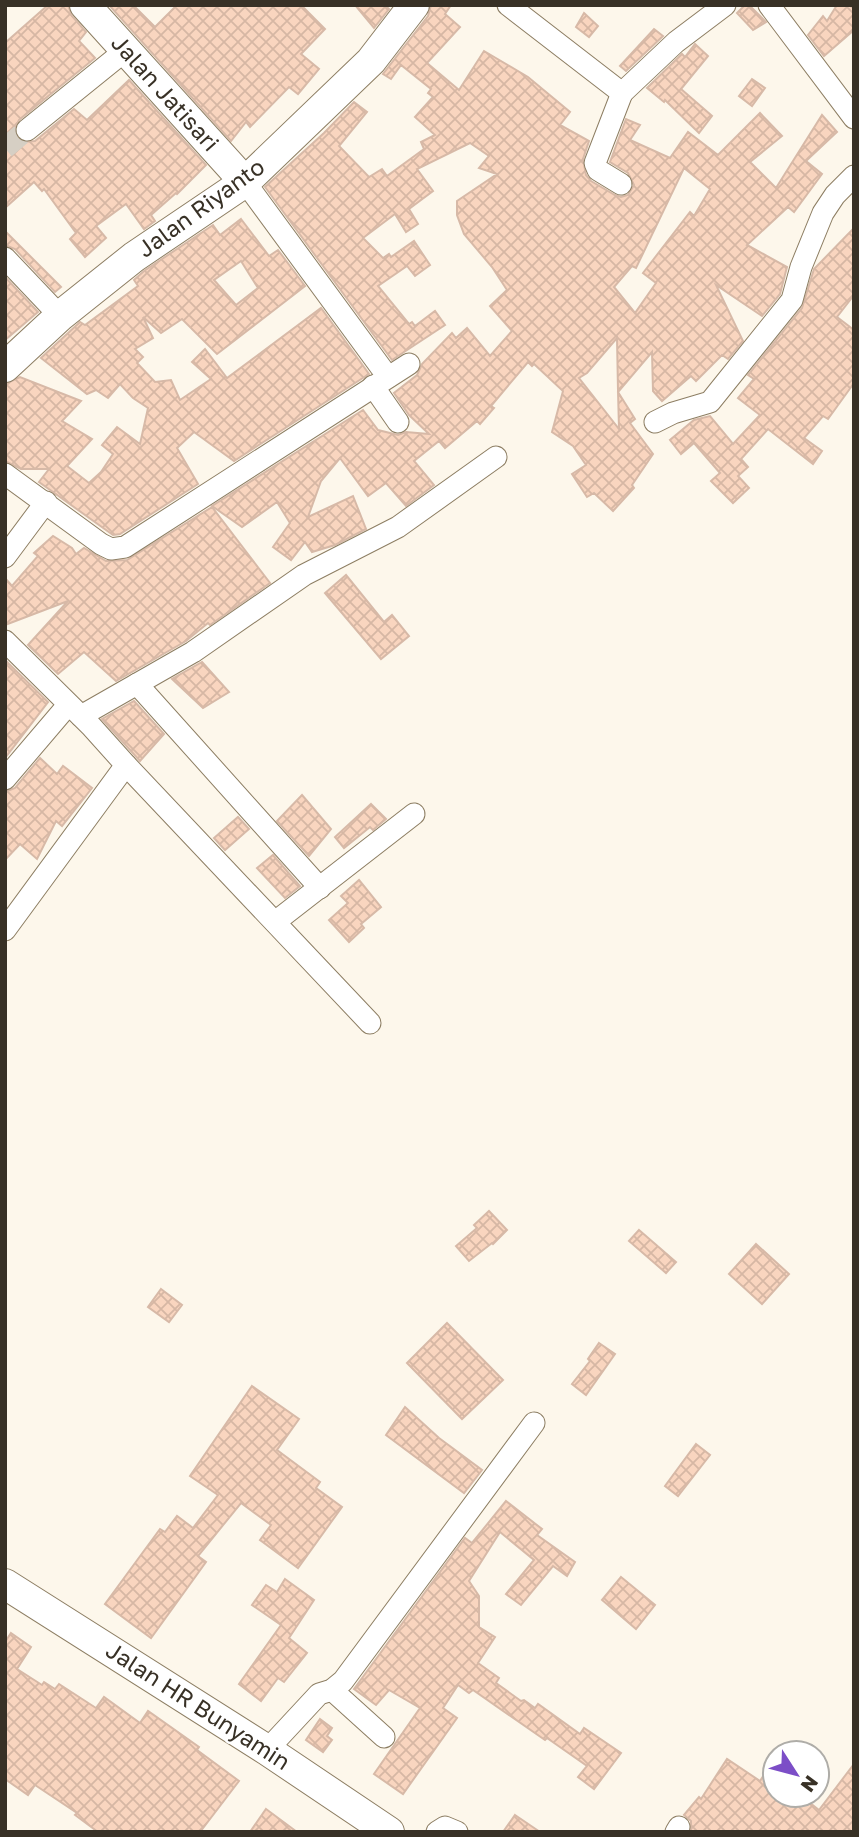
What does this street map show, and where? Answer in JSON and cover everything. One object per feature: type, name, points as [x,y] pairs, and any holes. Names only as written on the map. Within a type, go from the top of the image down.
[{"type":"street","name":"Jalan Jatisari","points":[[85,5],[244,182]]},
{"type":"street","name":"Jalan Riyanto","points":[[5,367],[60,316],[134,257],[244,182],[371,61],[414,5]]},
{"type":"street","points":[[508,5],[622,93]]},
{"type":"street","points":[[621,184],[598,170],[595,163],[622,93],[676,42],[725,5]]},
{"type":"street","points":[[769,5],[854,118]]},
{"type":"street","points":[[27,130],[126,50]]},
{"type":"street","points":[[655,422],[673,413],[710,402],[792,300],[801,267],[823,213],[835,195],[854,176]]},
{"type":"street","points":[[244,182],[380,382],[398,422]]},
{"type":"street","points":[[5,258],[60,316]]},
{"type":"street","points":[[5,474],[101,544],[111,549],[125,547],[409,364]]},
{"type":"street","points":[[5,779],[75,711],[137,684],[193,652],[304,575],[398,527],[496,457]]},
{"type":"street","points":[[5,557],[46,502]]},
{"type":"street","points":[[5,641],[75,711],[370,1023]]},
{"type":"street","points":[[137,684],[320,888]]},
{"type":"street","points":[[5,930],[126,765]]},
{"type":"street","points":[[275,922],[414,814]]},
{"type":"street","points":[[267,1750],[319,1694],[332,1690],[343,1681],[534,1423]]},
{"type":"street","name":"Jalan HR Bunyamin","points":[[5,1584],[267,1750],[389,1832]]},
{"type":"street","points":[[332,1690],[384,1737]]},
{"type":"street","points":[[437,1832],[447,1827],[457,1832]]},
{"type":"building","points":[[48,5],[68,5],[72,16],[86,32],[79,41],[95,58],[19,120],[14,131],[17,139],[23,142],[35,141],[74,109],[87,120],[129,80],[206,165],[151,215],[155,221],[144,229],[126,204],[96,226],[106,238],[85,257],[70,239],[76,233],[44,189],[42,191],[34,182],[5,208],[5,43]]},
{"type":"building","points":[[109,5],[133,5],[155,27],[177,5],[301,5],[325,29],[301,54],[319,69],[298,94],[289,87],[250,127],[246,122],[231,141]]},
{"type":"building","points":[[355,5],[385,5],[389,9],[374,28]]},
{"type":"building","points":[[431,5],[451,5],[445,14],[460,27],[427,63],[459,90],[484,51],[528,77],[570,112],[560,125],[589,141],[583,159],[586,175],[591,181],[621,197],[628,195],[634,185],[628,173],[610,162],[626,119],[640,125],[630,140],[670,158],[688,132],[718,155],[760,113],[782,136],[750,162],[776,188],[822,115],[837,132],[806,161],[822,174],[794,212],[788,207],[747,245],[787,267],[780,294],[762,316],[716,285],[743,341],[728,359],[722,355],[696,381],[691,376],[662,401],[653,391],[652,352],[618,392],[635,419],[630,423],[653,454],[632,485],[634,488],[613,511],[594,493],[587,497],[572,474],[586,465],[573,446],[552,432],[563,391],[534,364],[532,366],[528,362],[491,406],[494,408],[480,424],[477,421],[445,448],[439,441],[414,461],[434,485],[406,506],[386,483],[368,496],[340,458],[321,481],[308,517],[353,496],[366,529],[335,545],[312,552],[305,542],[291,560],[273,547],[290,523],[277,502],[242,527],[212,506],[363,410],[378,430],[398,435],[406,432],[429,434],[409,415],[394,393],[417,375],[422,364],[452,333],[456,338],[467,328],[490,356],[512,331],[490,306],[507,290],[492,267],[464,234],[457,215],[457,201],[497,174],[479,168],[489,156],[470,143],[417,169],[433,191],[409,209],[418,224],[406,232],[395,214],[363,238],[383,258],[389,254],[391,257],[414,241],[430,265],[415,276],[407,266],[378,286],[409,324],[412,322],[415,326],[435,311],[445,325],[392,360],[265,187],[354,102],[367,112],[339,146],[369,177],[382,169],[387,176],[424,149],[421,142],[435,135],[415,117],[433,97],[428,93],[431,89],[401,65],[391,79],[383,74],[428,16]],"holes":[[[684,168],[710,189],[694,216],[690,212],[643,273],[656,283],[635,313],[614,287],[632,266],[636,268]],[[617,338],[619,429],[579,378],[587,373]]]},
{"type":"building","points":[[745,5],[749,5],[766,22],[753,30],[737,13]]},
{"type":"building","points":[[837,5],[849,5],[854,9],[854,30],[824,56],[808,35],[823,16],[827,21]]},
{"type":"building","points":[[584,13],[598,26],[589,37],[576,27]]},
{"type":"building","points":[[654,29],[663,36],[626,71],[620,66]]},
{"type":"building","points":[[695,44],[708,56],[681,89],[712,116],[699,133],[665,100],[664,102],[647,88],[682,54],[685,57]]},
{"type":"building","points":[[752,79],[765,88],[752,106],[739,96]]},
{"type":"building","points":[[241,219],[269,256],[278,250],[305,286],[217,354],[182,319],[161,333],[143,317],[153,338],[135,349],[143,357],[137,363],[155,382],[171,380],[180,400],[211,379],[192,362],[205,349],[227,378],[321,308],[369,374],[234,461],[194,432],[177,448],[198,484],[120,534],[113,535],[39,482],[49,469],[21,469],[5,461],[5,384],[20,377],[81,401],[62,421],[92,439],[67,466],[89,483],[101,472],[113,454],[102,445],[117,427],[140,444],[148,408],[133,398],[120,384],[108,398],[96,390],[87,394],[41,358],[80,322],[85,325],[138,286],[134,280],[144,271],[213,225],[220,235]],"holes":[[[241,261],[258,288],[236,305],[214,280]]]},
{"type":"building","points":[[854,228],[854,295],[837,317],[854,330],[854,383],[828,419],[823,416],[804,438],[822,451],[813,464],[768,429],[741,459],[748,467],[738,476],[749,488],[733,503],[711,481],[720,473],[694,443],[681,454],[670,440],[694,420],[710,416],[733,444],[760,415],[738,398],[754,379],[748,375],[802,308],[814,269]]},
{"type":"building","points":[[5,231],[61,287],[55,292],[15,249],[5,245]]},
{"type":"building","points":[[5,277],[38,312],[5,340]]},
{"type":"building","points":[[212,507],[270,583],[210,625],[208,623],[186,641],[116,681],[84,652],[58,674],[28,645],[68,601],[5,625],[5,578],[12,586],[38,556],[34,553],[53,536],[72,548],[76,554],[84,548],[106,561],[127,560]]},
{"type":"building","points":[[346,575],[384,622],[392,615],[409,636],[381,659],[325,593]]},
{"type":"building","points":[[5,660],[48,702],[5,758]]},
{"type":"building","points":[[202,662],[229,692],[203,708],[172,679]]},
{"type":"building","points":[[134,701],[164,734],[140,761],[102,719]]},
{"type":"building","points":[[40,758],[57,774],[63,766],[92,788],[62,826],[56,821],[37,859],[20,844],[5,860],[5,792],[15,788]]},
{"type":"building","points":[[302,795],[331,829],[309,856],[277,821]]},
{"type":"building","points":[[371,804],[386,819],[373,830],[370,827],[344,848],[335,837]]},
{"type":"building","points":[[238,817],[249,829],[225,850],[214,838]]},
{"type":"building","points":[[273,855],[300,886],[285,898],[257,868]]},
{"type":"building","points":[[359,880],[381,907],[361,924],[364,928],[349,942],[329,920],[348,903],[341,896]]},
{"type":"building","points":[[489,1211],[507,1230],[469,1261],[456,1246],[477,1228],[474,1225]]},
{"type":"building","points":[[639,1230],[676,1262],[666,1273],[629,1241]]},
{"type":"building","points":[[756,1244],[789,1274],[762,1304],[729,1274]]},
{"type":"building","points":[[161,1289],[182,1305],[169,1322],[148,1307]]},
{"type":"building","points":[[447,1323],[503,1380],[462,1419],[407,1363]]},
{"type":"building","points":[[599,1343],[615,1354],[586,1395],[572,1384],[590,1361],[588,1359]]},
{"type":"building","points":[[252,1386],[299,1419],[277,1450],[320,1482],[316,1488],[342,1507],[298,1568],[260,1540],[271,1525],[241,1503],[198,1556],[206,1562],[151,1638],[105,1604],[160,1529],[165,1532],[177,1516],[193,1528],[218,1495],[190,1476]]},
{"type":"building","points":[[405,1407],[439,1438],[482,1470],[464,1493],[386,1435]]},
{"type":"building","points":[[696,1444],[710,1455],[678,1496],[665,1486]]},
{"type":"building","points":[[506,1501],[542,1529],[537,1535],[575,1562],[567,1576],[553,1566],[521,1605],[506,1594],[534,1560],[500,1532],[469,1581],[479,1596],[479,1627],[495,1637],[478,1663],[499,1678],[496,1683],[521,1701],[524,1700],[535,1708],[538,1704],[580,1734],[584,1728],[621,1753],[594,1789],[578,1777],[587,1766],[473,1690],[469,1693],[458,1685],[443,1708],[457,1718],[403,1794],[374,1774],[420,1708],[389,1690],[376,1705],[354,1689],[465,1538],[472,1543]]},
{"type":"building","points":[[621,1577],[655,1605],[636,1629],[602,1600]]},
{"type":"building","points":[[285,1579],[314,1600],[289,1638],[307,1653],[284,1682],[278,1678],[261,1701],[239,1684],[281,1625],[252,1605],[266,1585],[277,1592]]},
{"type":"building","points":[[11,1633],[31,1647],[17,1669],[42,1685],[44,1682],[55,1689],[59,1684],[96,1708],[104,1697],[140,1723],[148,1711],[199,1747],[197,1750],[239,1781],[200,1832],[98,1832],[75,1815],[77,1813],[35,1785],[28,1795],[5,1779],[5,1642]]},
{"type":"building","points":[[320,1719],[332,1728],[327,1736],[332,1740],[323,1752],[306,1740]]},
{"type":"building","points":[[727,1759],[760,1781],[761,1809],[831,1809],[831,1794],[854,1764],[854,1832],[691,1832],[691,1821],[684,1815],[699,1797],[701,1799]]},
{"type":"building","points":[[266,1809],[297,1832],[250,1832]]},
{"type":"building","points":[[515,1815],[540,1832],[503,1832]]},
{"type":"tunnel","points":[[5,148],[27,130]]}]
